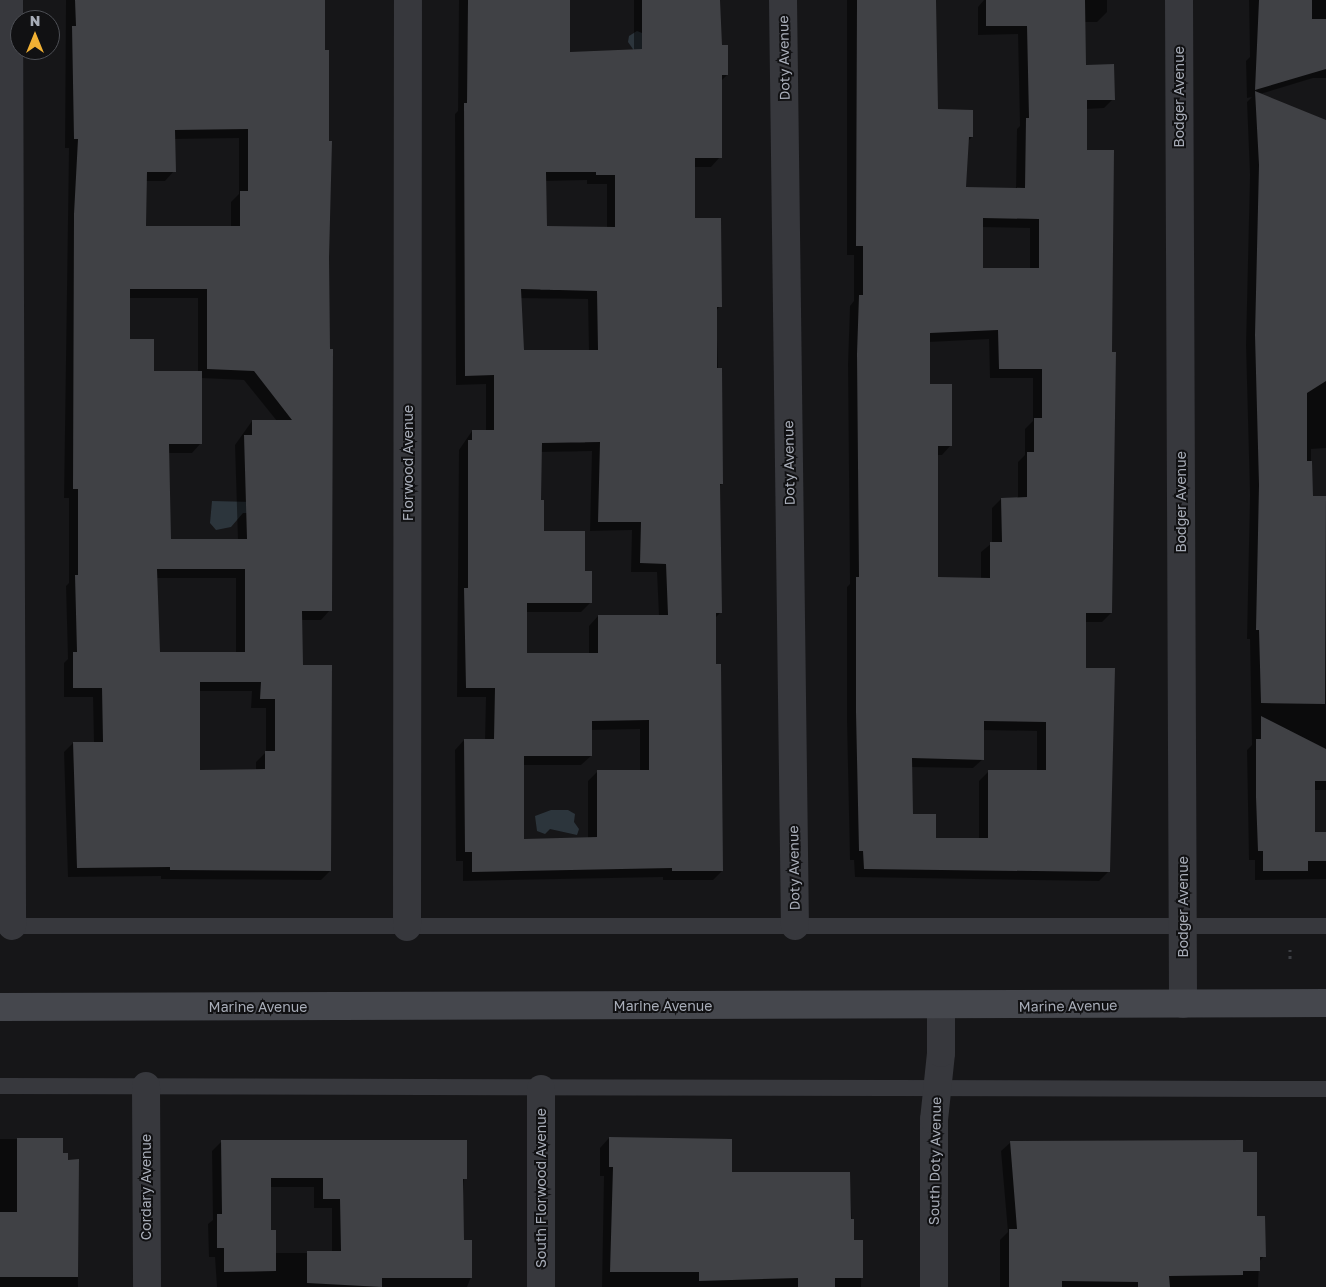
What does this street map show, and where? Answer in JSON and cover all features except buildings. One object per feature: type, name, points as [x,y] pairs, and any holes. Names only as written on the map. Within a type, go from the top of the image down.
[{"type":"main road","name":"Marine Avenue","points":[[0,1007],[942,1006],[1326,1003]]},
{"type":"street","points":[[6,926],[9,0]]},
{"type":"street","name":"Florwood Avenue","points":[[407,927],[408,0]]},
{"type":"street","name":"Doty Avenue","points":[[783,0],[795,926]]},
{"type":"street","name":"Bodger Avenue","points":[[1179,0],[1182,1004]]},
{"type":"street","name":"South Doty Avenue","points":[[934,1287],[934,1120],[942,1054],[942,1006]]},
{"type":"street","name":"Cordary Avenue","points":[[146,1086],[147,1287]]},
{"type":"street","name":"South Florwood Avenue","points":[[541,1088],[541,1287]]},
{"type":"lane","points":[[6,926],[1326,926]]},
{"type":"lane","points":[[0,1086],[541,1088],[937,1086],[1326,1089]]},
{"type":"shaded area","points":[[637,31],[663,50],[642,62],[628,42],[629,36]]},
{"type":"shaded area","points":[[212,501],[253,502],[253,513],[243,513],[231,527],[216,530],[210,523]]},
{"type":"shaded area","points":[[551,810],[568,810],[575,814],[574,822],[579,829],[577,835],[550,829],[545,834],[537,831],[535,816]]}]
